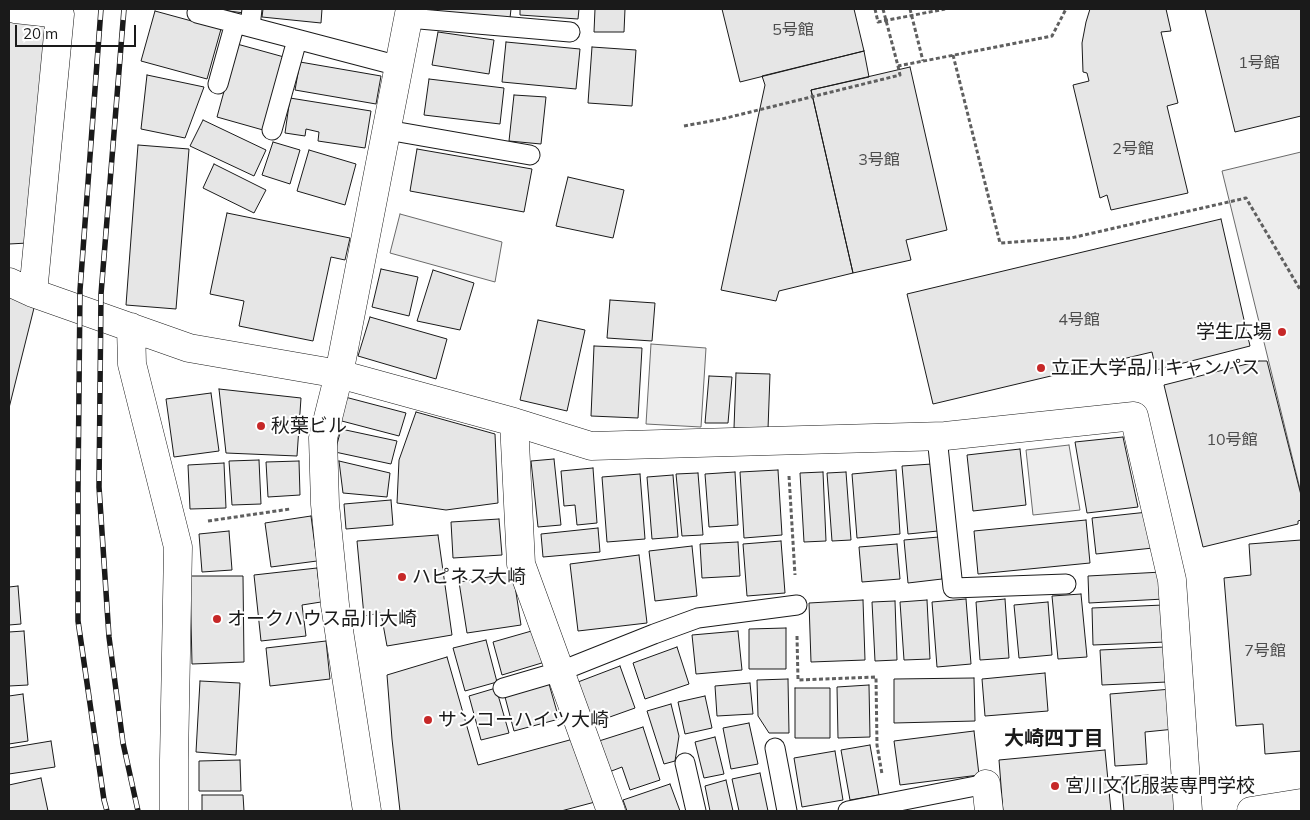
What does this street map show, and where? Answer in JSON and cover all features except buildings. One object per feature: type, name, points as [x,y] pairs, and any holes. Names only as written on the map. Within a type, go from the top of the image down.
[{"type":"street","points":[[15,9],[60,14],[33,292]]},
{"type":"street","points":[[367,811],[335,605],[325,504],[323,438],[339,374],[409,13]]},
{"type":"street","points":[[9,282],[189,348],[339,374],[514,422],[591,446],[937,436],[1134,416],[1172,580],[1188,811]]},
{"type":"street","points":[[131,327],[132,364],[178,547],[174,811]]},
{"type":"street","points":[[514,422],[521,564],[561,672],[606,810]]},
{"type":"street","points":[[986,784],[989,811]]},
{"type":"street","points":[[1251,811],[1301,802]]},
{"type":"lane","points":[[198,13],[246,20],[297,40],[399,66]]},
{"type":"lane","points":[[409,13],[570,32]]},
{"type":"lane","points":[[218,84],[246,20]]},
{"type":"lane","points":[[272,130],[297,40]]},
{"type":"lane","points":[[387,130],[530,155]]},
{"type":"lane","points":[[937,436],[953,588],[1066,584]]},
{"type":"lane","points":[[503,688],[561,672],[698,618],[797,605]]},
{"type":"lane","points":[[775,748],[787,811]]},
{"type":"lane","points":[[685,763],[696,811]]},
{"type":"lane","points":[[848,811],[986,784]]},
{"type":"path","points":[[875,9],[878,22],[945,9]]},
{"type":"path","points":[[684,126],[722,119],[900,75],[883,9]]},
{"type":"path","points":[[910,9],[923,61]]},
{"type":"path","points":[[898,66],[1052,36],[1066,9]]},
{"type":"path","points":[[953,56],[1000,243],[1071,238],[1246,198],[1301,291]]},
{"type":"path","points":[[787,441],[797,605],[798,680],[876,677],[877,745],[887,804]]},
{"type":"path","points":[[172,526],[325,504]]},
{"type":"shaded area","name":"学生広場","points":[[1301,152],[1301,493],[1222,171]]},
{"type":"shaded area","points":[[400,214],[502,242],[495,282],[390,253]]},
{"type":"shaded area","points":[[651,344],[706,348],[701,427],[646,424]]},
{"type":"shaded area","points":[[1069,445],[1080,510],[1033,515],[1026,450]]},
{"type":"railway","points":[[101,9],[80,290],[78,621],[107,811]]},
{"type":"railway","points":[[124,9],[101,294],[99,487],[109,637],[123,743],[138,811]]},
{"type":"place","name":"学生広場","points":[[1282,332]]},
{"type":"place","name":"立正大学品川キャンパス","points":[[1041,368]]},
{"type":"place","name":"秋葉ビル","points":[[261,426]]},
{"type":"place","name":"ハピネス大崎","points":[[402,577]]},
{"type":"place","name":"オークハウス品川大崎","points":[[217,619]]},
{"type":"place","name":"サンコーハイツ大崎","points":[[428,720]]},
{"type":"place","name":"宮川文化服装専門学校","points":[[1055,786]]},
{"type":"district","name":"大崎四丁目","points":[[1054,739]]}]
